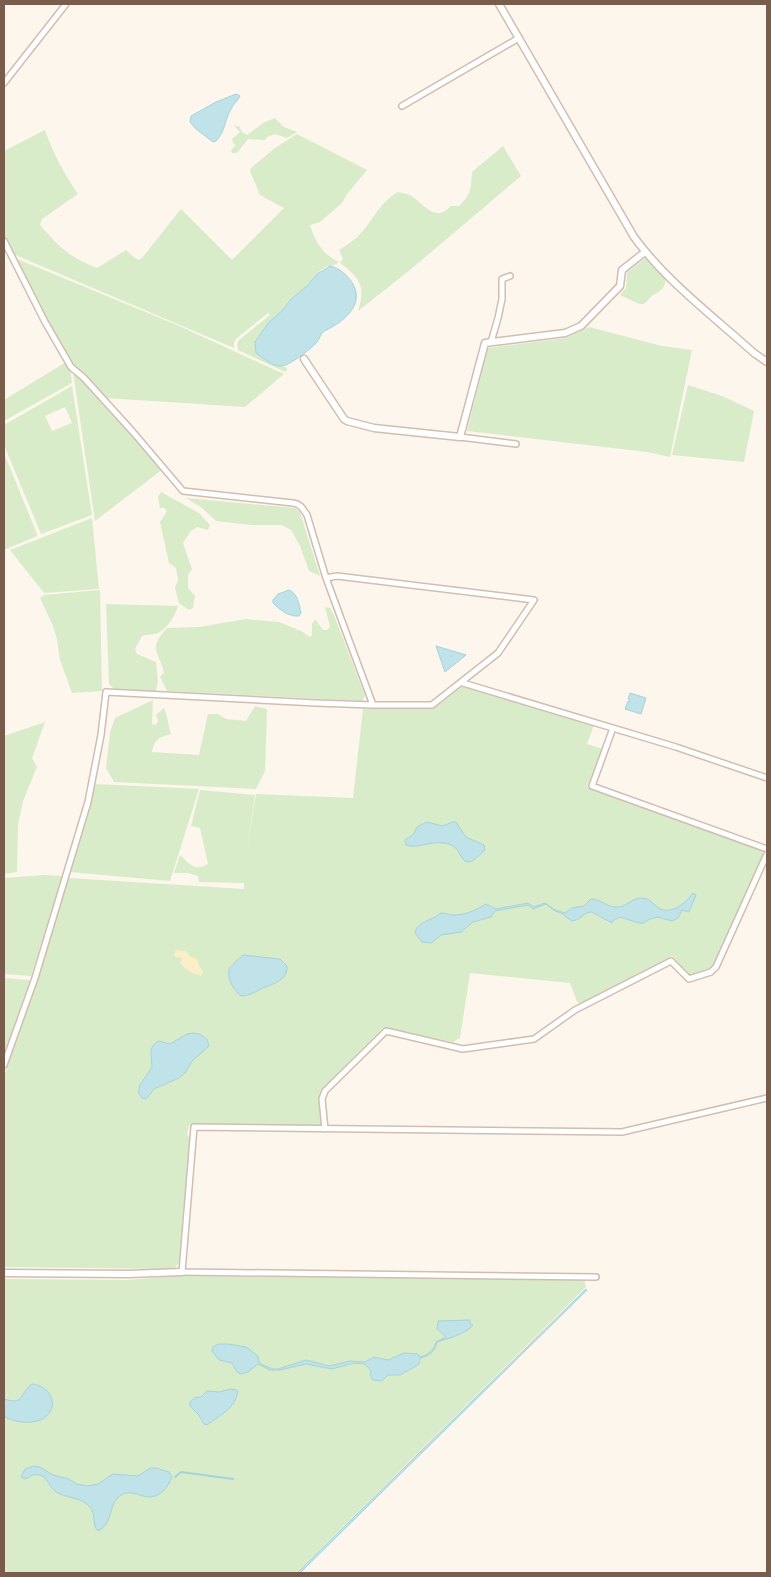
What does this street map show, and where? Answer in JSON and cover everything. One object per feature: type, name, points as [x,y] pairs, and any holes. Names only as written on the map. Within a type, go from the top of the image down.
[{"type":"street","points":[[4,83],[66,4]]},
{"type":"street","points":[[499,4],[634,237],[645,252],[660,268],[767,362]]},
{"type":"street","points":[[402,106],[519,38]]},
{"type":"street","points":[[4,241],[45,322],[71,367],[84,378],[133,432],[183,491],[299,504],[307,515],[326,578],[372,705]]},
{"type":"street","points":[[460,437],[485,343],[565,333],[581,326],[620,286],[622,270],[645,252]]},
{"type":"street","points":[[490,342],[502,299],[502,279],[510,276]]},
{"type":"street","points":[[304,359],[347,421],[374,428],[516,444]]},
{"type":"street","points":[[4,1065],[35,978],[88,802],[101,735],[106,692],[372,705],[432,704],[462,683],[503,648],[534,600],[337,576],[326,578]]},
{"type":"street","points":[[462,683],[613,728],[767,778]]},
{"type":"street","points":[[613,728],[592,786],[767,849]]},
{"type":"street","points":[[325,1129],[322,1099],[326,1091],[386,1031],[463,1049],[534,1039],[575,1010],[671,961],[689,979],[711,972],[716,967],[767,854]]},
{"type":"street","points":[[182,1272],[194,1127],[625,1132],[767,1098]]},
{"type":"street","points":[[4,1273],[128,1274],[182,1272],[596,1277]]},
{"type":"green space","points":[[275,118],[284,127],[297,132],[287,138],[275,134],[267,137],[265,140],[248,139],[237,153],[232,153],[231,150],[236,145],[232,139],[240,132],[234,125],[240,127],[241,131],[247,135],[263,123]]},
{"type":"green space","points":[[45,130],[59,163],[78,194],[42,219],[40,225],[65,251],[97,268],[126,250],[139,260],[142,258],[181,209],[232,260],[284,208],[260,195],[250,171],[251,168],[275,148],[297,134],[367,170],[342,203],[320,222],[310,225],[320,246],[328,255],[339,262],[325,267],[317,273],[304,289],[291,298],[283,310],[269,322],[255,341],[256,353],[274,365],[286,367],[287,370],[285,372],[238,350],[237,344],[239,340],[270,315],[268,313],[237,338],[234,342],[234,348],[13,254],[4,237],[4,151]]},
{"type":"green space","points":[[503,146],[521,176],[410,270],[358,311],[361,295],[360,283],[340,263],[343,259],[339,250],[359,236],[386,201],[398,192],[410,195],[434,213],[445,211],[451,206],[459,206],[470,191],[472,172]]},
{"type":"green space","points":[[15,258],[177,325],[284,374],[245,407],[105,398],[72,366],[48,324]]},
{"type":"green space","points":[[646,258],[666,279],[662,289],[644,304],[639,304],[620,295],[626,288],[627,272]]},
{"type":"green space","points":[[589,327],[662,346],[692,350],[670,457],[647,452],[467,431],[488,348],[565,338]]},
{"type":"green space","points":[[66,362],[70,367],[72,383],[4,421],[4,400]]},
{"type":"green space","points":[[73,372],[82,378],[163,469],[95,521]]},
{"type":"green space","points":[[688,385],[722,396],[754,411],[744,462],[672,455]]},
{"type":"green space","points":[[72,386],[92,515],[41,534],[4,445],[4,425]],"holes":[[[65,407],[72,423],[52,431],[45,416]]]},
{"type":"green space","points":[[4,453],[37,536],[4,550]]},
{"type":"green space","points":[[161,492],[199,513],[210,525],[208,530],[197,527],[191,531],[183,543],[192,569],[188,575],[188,588],[195,596],[193,608],[189,610],[179,603],[175,588],[178,580],[176,568],[169,563],[160,522],[167,511],[164,508],[160,508],[158,497]]},
{"type":"green space","points":[[186,498],[295,508],[300,512],[320,576],[309,571],[300,546],[291,530],[281,525],[252,525],[216,521],[202,508]]},
{"type":"green space","points":[[92,518],[99,589],[44,593],[10,550]]},
{"type":"green space","points":[[100,590],[102,691],[72,693],[60,660],[53,626],[40,598],[44,595]]},
{"type":"green space","points":[[106,604],[178,606],[166,627],[158,633],[142,636],[135,649],[137,654],[156,662],[158,681],[156,691],[114,689],[109,684]]},
{"type":"green space","points":[[325,607],[330,608],[334,615],[365,696],[362,701],[167,691],[160,677],[164,672],[157,654],[156,645],[167,628],[199,627],[246,619],[279,622],[310,637],[312,635],[312,624],[315,619],[323,630],[327,630],[330,627]]},
{"type":"green space","points":[[463,686],[594,725],[587,744],[603,749],[587,787],[761,850],[763,854],[713,965],[709,969],[691,975],[672,956],[581,1004],[577,1002],[570,983],[470,973],[460,1038],[453,1042],[384,1027],[321,1090],[319,1097],[321,1126],[189,1125],[187,1135],[190,1138],[179,1263],[174,1269],[4,1267],[4,1077],[69,878],[244,889],[244,883],[199,882],[198,876],[188,873],[174,873],[180,855],[192,866],[199,867],[208,864],[200,828],[191,826],[200,790],[255,795],[247,850],[256,794],[353,798],[363,709],[433,707],[439,705]]},
{"type":"green space","points":[[153,700],[152,724],[156,725],[158,721],[156,715],[164,708],[171,734],[163,736],[158,740],[152,752],[199,755],[208,714],[218,714],[226,719],[246,721],[255,706],[267,709],[265,771],[256,789],[114,782],[106,768],[110,732],[115,718]]},
{"type":"green space","points":[[45,722],[32,758],[37,767],[23,801],[18,825],[17,872],[4,874],[4,736]]},
{"type":"green space","points":[[95,784],[199,789],[170,881],[70,872]]},
{"type":"green space","points":[[44,875],[62,876],[31,976],[4,974],[4,878]]},
{"type":"green space","points":[[4,978],[30,980],[4,1054]]},
{"type":"green space","points":[[176,1276],[584,1279],[586,1287],[296,1573],[4,1573],[4,1279],[128,1280]]},
{"type":"sand","points":[[176,950],[185,951],[191,957],[197,959],[203,971],[201,976],[189,971],[180,963],[183,958],[175,957]]},
{"type":"water","points":[[236,94],[240,96],[232,107],[222,133],[216,141],[213,142],[190,122],[191,116],[216,102]]},
{"type":"water","points":[[330,266],[345,274],[355,288],[356,302],[353,308],[338,323],[322,333],[310,349],[295,360],[282,366],[268,362],[256,353],[255,342],[269,322],[283,310],[291,299],[307,286],[317,274]]},
{"type":"water","points":[[289,590],[298,600],[301,613],[299,616],[285,613],[273,603],[278,594]]},
{"type":"water","points":[[436,646],[466,655],[445,672]]},
{"type":"water","points":[[630,693],[646,698],[641,714],[625,709],[628,701],[630,702],[628,699]]},
{"type":"water","points":[[427,822],[442,826],[456,822],[466,837],[484,845],[485,850],[476,859],[469,862],[464,860],[453,846],[446,844],[406,845],[405,840],[413,835],[417,827]]},
{"type":"water","points":[[693,893],[696,895],[689,912],[682,910],[678,918],[672,921],[658,917],[639,923],[620,917],[612,923],[592,912],[572,921],[555,911],[546,904],[533,909],[528,905],[495,911],[491,917],[473,922],[461,932],[441,935],[431,943],[422,942],[415,933],[419,926],[441,913],[463,914],[486,904],[496,909],[528,903],[534,907],[545,903],[555,910],[565,913],[572,908],[584,906],[591,899],[617,907],[643,898],[661,909],[671,910],[681,905]]},
{"type":"water","points":[[243,955],[280,959],[287,966],[287,971],[282,979],[249,995],[241,996],[232,984],[229,970]]},
{"type":"water","points":[[193,1033],[207,1039],[209,1046],[192,1061],[186,1072],[179,1078],[154,1089],[146,1099],[142,1098],[138,1092],[140,1085],[152,1067],[151,1052],[155,1043],[159,1041],[170,1044],[187,1034]]},
{"type":"water","points":[[586,1289],[300,1573],[297,1573]]},
{"type":"water","points":[[470,1320],[470,1324],[473,1325],[470,1328],[456,1336],[437,1342],[431,1353],[420,1358],[419,1364],[400,1375],[388,1375],[382,1381],[373,1380],[370,1375],[371,1371],[365,1364],[354,1363],[332,1369],[306,1364],[280,1370],[270,1370],[258,1364],[248,1372],[241,1374],[237,1372],[232,1363],[219,1360],[212,1351],[213,1347],[218,1344],[246,1347],[258,1356],[259,1363],[272,1369],[278,1369],[306,1360],[329,1366],[350,1361],[365,1362],[374,1357],[388,1360],[404,1353],[418,1354],[420,1357],[430,1352],[436,1342],[446,1337],[437,1329],[438,1321]]},
{"type":"water","points":[[32,1384],[46,1390],[51,1397],[52,1407],[46,1417],[35,1422],[21,1422],[4,1416],[4,1399],[16,1401]]},
{"type":"water","points":[[230,1389],[237,1390],[238,1392],[233,1403],[207,1425],[204,1424],[190,1406],[190,1402],[196,1397],[201,1397],[207,1391],[219,1392]]},
{"type":"water","points":[[34,1466],[40,1467],[53,1475],[87,1486],[98,1484],[113,1474],[138,1476],[150,1468],[169,1472],[172,1477],[164,1490],[154,1497],[127,1493],[118,1497],[107,1523],[98,1531],[95,1526],[92,1510],[86,1503],[59,1494],[42,1476],[35,1474],[25,1479],[21,1477],[25,1469]]},
{"type":"waterway","points":[[175,1477],[181,1472],[233,1479]]}]
